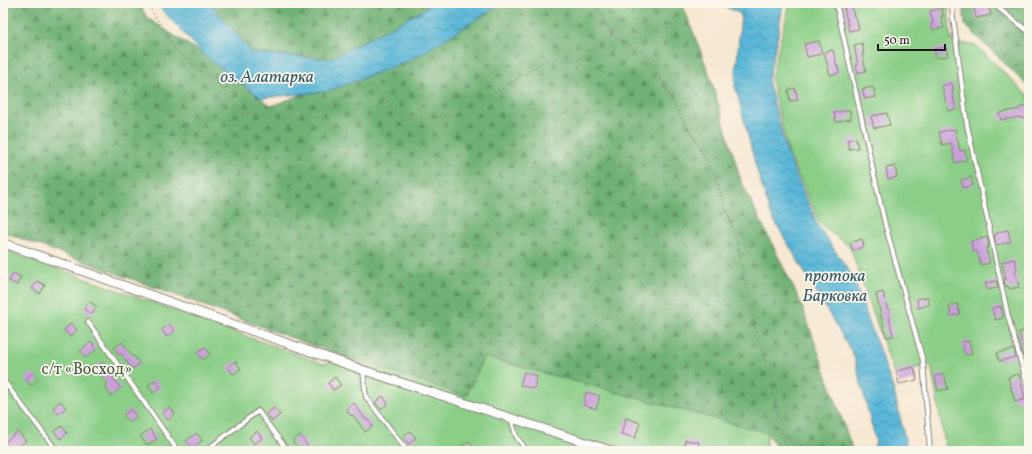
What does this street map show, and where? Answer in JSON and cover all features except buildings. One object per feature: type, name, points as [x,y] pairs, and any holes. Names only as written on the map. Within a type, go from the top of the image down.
[{"type":"street","points":[[3,243],[363,370],[612,451]]},
{"type":"lane","points":[[836,3],[885,224],[923,361],[930,451]]},
{"type":"lane","points":[[952,3],[967,125],[1008,316],[1029,391]]},
{"type":"lane","points":[[992,3],[1029,32]]},
{"type":"lane","points":[[88,322],[178,451]]},
{"type":"lane","points":[[363,370],[366,397],[407,451]]},
{"type":"lane","points":[[3,380],[57,451]]},
{"type":"lane","points":[[205,451],[258,411],[288,451]]},
{"type":"lane","points":[[511,418],[516,436],[527,451]]},
{"type":"path","points":[[147,3],[176,51],[218,84],[241,112],[283,118],[316,112],[373,84],[398,116],[423,120],[450,115],[505,87],[546,60],[578,60],[612,35]]},
{"type":"path","points":[[595,3],[612,35],[648,56],[714,174],[736,238],[756,332],[770,379],[784,440],[780,451]]},
{"type":"green space","points":[[3,3],[139,3],[147,18],[200,52],[271,106],[363,72],[496,3],[682,3],[710,76],[741,181],[800,301],[853,451],[778,451],[768,433],[484,357],[466,396],[342,356],[3,232]]},
{"type":"green space","points":[[210,3],[433,3],[421,11],[330,59],[252,53]]},
{"type":"green space","points":[[790,3],[948,3],[951,41],[977,46],[1029,96],[1029,451],[946,451],[931,365],[894,373],[850,247],[820,224],[788,152],[771,79]]},
{"type":"green space","points":[[963,3],[1028,3],[1029,87],[965,25]]},
{"type":"green space","name":"с/т «Восход»","points":[[3,249],[324,364],[342,356],[466,396],[484,357],[768,433],[765,451],[3,451]]},
{"type":"water","name":"оз. Алатарка","points":[[158,3],[210,3],[252,53],[330,59],[421,11],[433,3],[503,3],[413,59],[329,91],[261,98],[206,57],[161,9]]},
{"type":"water","name":"протока Барковка","points":[[717,3],[783,3],[778,35],[768,80],[787,153],[818,226],[853,277],[894,391],[905,440],[909,451],[872,451],[876,442],[854,356],[771,215],[756,167],[735,85],[741,14]]}]
